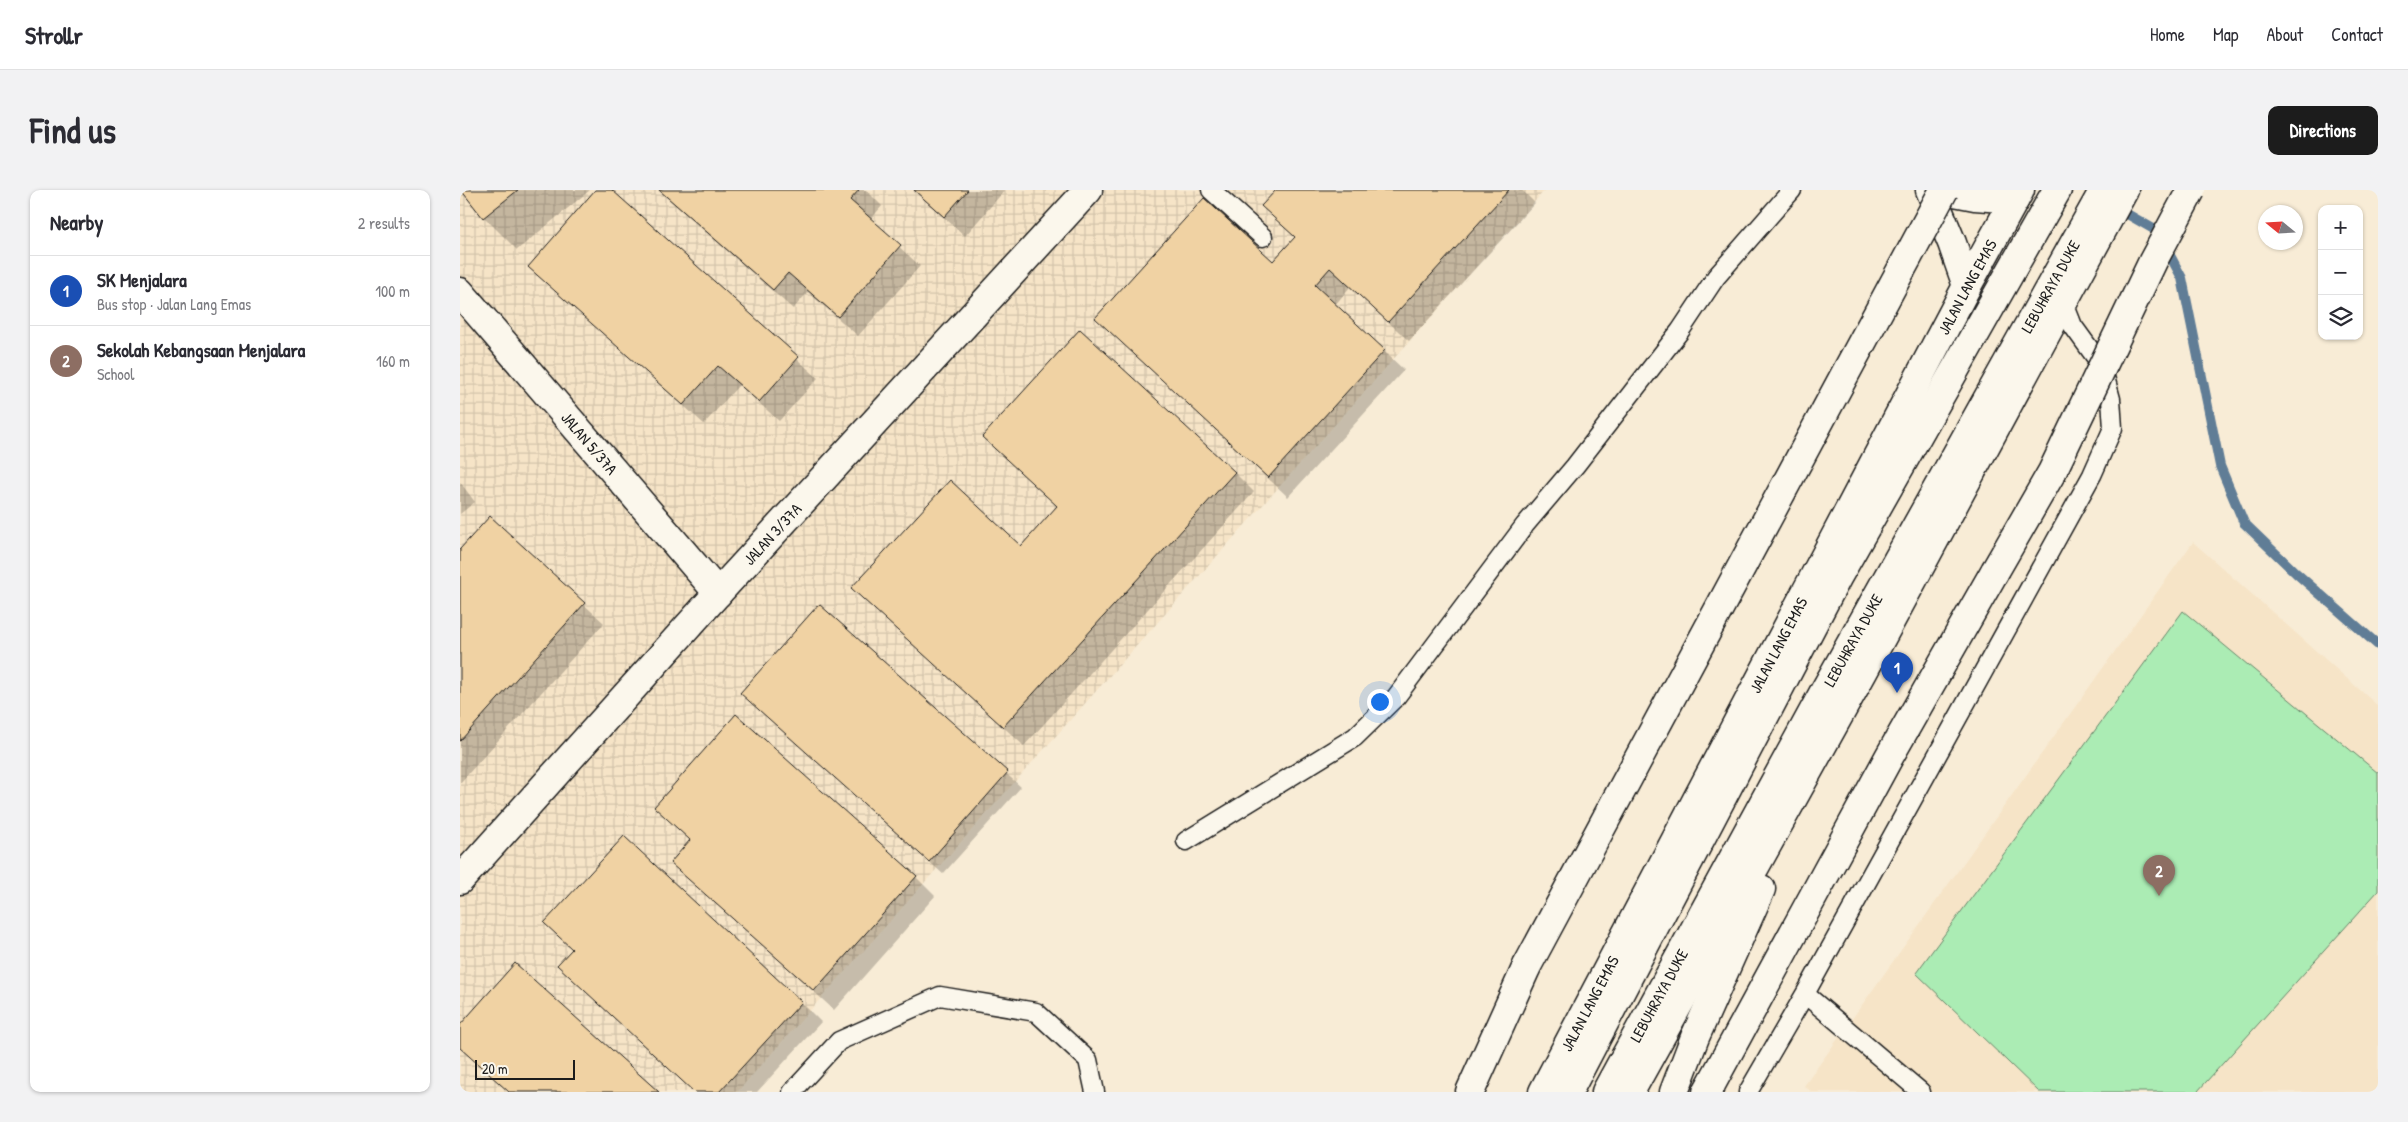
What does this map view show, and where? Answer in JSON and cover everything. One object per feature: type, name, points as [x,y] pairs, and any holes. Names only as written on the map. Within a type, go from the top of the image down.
[{"type":"main road","name":"JALAN 3/37A","points":[[460,880],[718,593],[1088,190]]},
{"type":"main road","points":[[1930,190],[1946,226],[1967,286]]},
{"type":"main road","points":[[1470,1092],[1527,966],[1944,190],[1975,196],[2017,194]]},
{"type":"main road","name":"LEBUHRAYA DUKE","points":[[1568,1092],[1838,576],[2058,190]]},
{"type":"main road","name":"LEBUHRAYA DUKE","points":[[1606,1092],[1830,682],[2104,190]]},
{"type":"main road","points":[[1630,1092],[1833,725],[2124,190]]},
{"type":"main road","points":[[1707,1092],[1889,757],[2052,472],[2153,260],[2191,190]]},
{"type":"main road","name":"JALAN LANG EMAS","points":[[1543,1092],[2017,194]]},
{"type":"main road","name":"JALAN 5/37A","points":[[460,292],[718,593]]},
{"type":"main road","points":[[1674,1092],[1695,1037],[1833,725]]},
{"type":"lane","points":[[1211,190],[1264,237]]},
{"type":"lane","points":[[1186,841],[1355,737],[1396,697],[1525,525],[1575,466],[1680,331],[1716,277],[1792,190]]},
{"type":"lane","points":[[1748,1092],[1806,994],[2092,475],[2112,428],[2111,399],[2102,366],[2073,326],[2064,303]]},
{"type":"lane","points":[[1806,994],[1921,1092]]},
{"type":"lane","points":[[792,1092],[840,1041],[940,996],[1036,1012],[1088,1060],[1095,1092]]},
{"type":"shaded area","points":[[460,190],[1545,190],[737,1092],[460,1092]]},
{"type":"shaded area","points":[[2193,542],[2378,706],[2378,1092],[1812,1092],[1804,1086]]},
{"type":"green space","points":[[2183,611],[2378,773],[2378,891],[2197,1092],[2039,1092],[1916,973]]},
{"type":"building","points":[[461,190],[518,190],[483,218]]},
{"type":"building","points":[[595,190],[612,190],[799,357],[759,402],[718,366],[683,405],[528,267]]},
{"type":"building","points":[[659,190],[859,190],[850,200],[901,245],[838,317],[788,273],[773,290]]},
{"type":"building","points":[[914,190],[968,190],[944,217]]},
{"type":"building","points":[[1276,190],[1509,190],[1388,322],[1330,268],[1315,285],[1385,350],[1268,478],[1095,318],[1204,198],[1273,261],[1295,237],[1261,206]]},
{"type":"building","points":[[1080,329],[1235,472],[1003,727],[851,588],[950,480],[1021,546],[1057,506],[982,437]]},
{"type":"building","points":[[490,516],[585,603],[460,741],[460,549]]},
{"type":"building","points":[[819,604],[1008,772],[929,862],[740,693]]},
{"type":"building","points":[[736,714],[917,876],[814,991],[670,863],[690,840],[654,807]]},
{"type":"building","points":[[624,836],[802,1002],[719,1092],[694,1092],[557,965],[572,949],[544,923]]},
{"type":"building","points":[[515,963],[659,1092],[509,1092],[460,1048],[460,1025]]},
{"type":"waterway","points":[[2115,207],[2157,231],[2182,278],[2220,466],[2244,523],[2296,573],[2378,645]]},
{"type":"place","name":"SK Menjalara","points":[[1897,693]]},
{"type":"place","name":"Sekolah Kebangsaan Menjalara","points":[[2159,896]]}]
